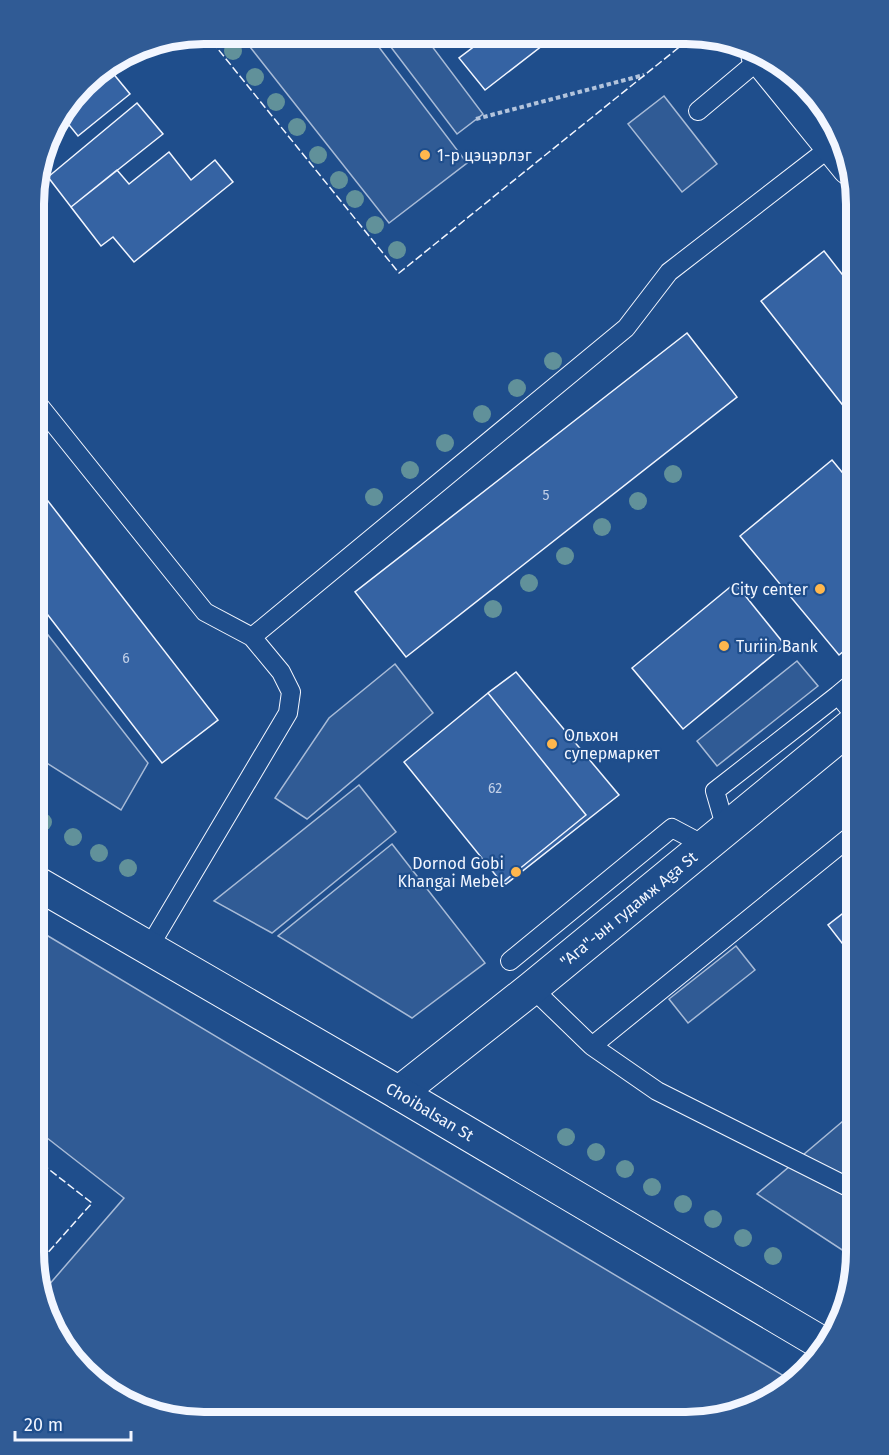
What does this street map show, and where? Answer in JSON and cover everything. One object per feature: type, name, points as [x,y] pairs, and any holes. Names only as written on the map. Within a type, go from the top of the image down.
[{"type":"main road","points":[[766,66],[837,154]]},
{"type":"main road","name":"\"Ага\"-ын гудамж Aga St","points":[[399,1093],[532,988],[846,728]]},
{"type":"main road","name":"Choibalsan St","points":[[44,888],[399,1093],[818,1341]]},
{"type":"lane","points":[[698,111],[755,60]]},
{"type":"lane","points":[[252,637],[626,328],[669,272],[838,158]]},
{"type":"lane","points":[[44,411],[206,612],[252,637],[281,672],[291,692],[288,713],[148,949]]},
{"type":"lane","points":[[510,961],[672,828],[716,837],[715,791],[846,689]]},
{"type":"lane","points":[[838,695],[846,705]]},
{"type":"lane","points":[[591,1046],[845,841]]},
{"type":"lane","points":[[532,988],[591,1046],[657,1090],[845,1185]]},
{"type":"path","points":[[476,119],[644,75]]},
{"type":"shaded area","points":[[247,43],[376,43],[467,163],[389,223]]},
{"type":"shaded area","points":[[388,43],[434,43],[431,45],[483,114],[457,134]]},
{"type":"shaded area","points":[[664,96],[717,164],[682,192],[628,124]]},
{"type":"shaded area","points":[[44,630],[148,763],[121,810],[44,761]]},
{"type":"shaded area","points":[[797,661],[818,686],[717,766],[697,741]]},
{"type":"shaded area","points":[[395,664],[433,713],[307,819],[275,798],[329,718]]},
{"type":"shaded area","points":[[359,785],[396,832],[272,933],[214,901]]},
{"type":"shaded area","points":[[392,844],[485,963],[412,1018],[278,936]]},
{"type":"shaded area","points":[[44,934],[785,1377],[765,1390],[737,1403],[685,1412],[204,1412],[162,1406],[124,1390],[90,1365],[65,1331],[52,1303],[48,1286],[124,1198],[44,1136]]},
{"type":"shaded area","points":[[736,946],[755,970],[688,1023],[669,999]]},
{"type":"shaded area","points":[[845,1119],[845,1252],[757,1194]]},
{"type":"building","points":[[475,43],[546,43],[485,90],[459,58],[476,45]]},
{"type":"building","points":[[112,73],[130,94],[78,136],[66,122],[83,98]]},
{"type":"building","points":[[137,103],[163,134],[71,207],[48,177]]},
{"type":"building","points":[[169,152],[191,180],[215,160],[233,182],[134,262],[113,237],[101,246],[71,207],[117,170],[129,184]]},
{"type":"building","points":[[824,251],[846,279],[846,409],[761,301]]},
{"type":"building","points":[[687,333],[737,397],[406,657],[355,592]]},
{"type":"building","name":"City center","points":[[832,460],[846,477],[846,650],[839,655],[740,536]]},
{"type":"building","points":[[44,496],[218,720],[162,763],[44,610]]},
{"type":"building","points":[[735,583],[785,645],[683,729],[632,668]]},
{"type":"building","name":"Ольхон супермаркет","points":[[516,672],[619,795],[506,884],[502,883],[586,815],[488,693]]},
{"type":"building","points":[[488,693],[586,815],[502,883],[404,762]]},
{"type":"building","points":[[845,912],[845,947],[828,925]]},
{"type":"fence","points":[[213,43],[399,273],[684,43]]},
{"type":"fence","points":[[44,1166],[92,1203],[44,1257]]},
{"type":"place","name":"1-р цэцэрлэг","points":[[425,155]]},
{"type":"place","name":"City center","points":[[820,589]]},
{"type":"place","name":"Turiin Bank","points":[[724,646]]},
{"type":"place","name":"Ольхон супермаркет","points":[[552,744]]},
{"type":"place","name":"Dornod Gobi Khangai Mebel","points":[[516,872]]}]
